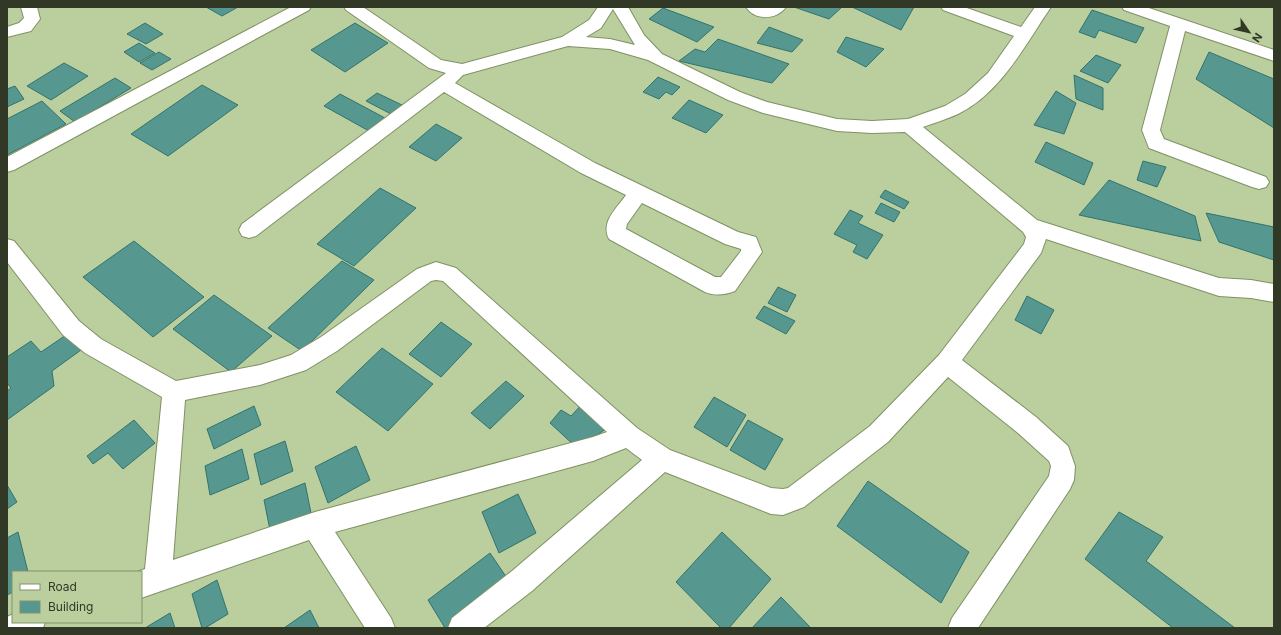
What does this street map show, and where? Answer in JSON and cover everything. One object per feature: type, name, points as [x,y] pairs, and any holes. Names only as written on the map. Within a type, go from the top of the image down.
[{"type":"street","points":[[7,32],[25,27],[32,19],[29,7]]},
{"type":"street","points":[[7,165],[303,7]]},
{"type":"street","points":[[352,7],[435,64],[462,70]]},
{"type":"street","points":[[249,230],[462,70],[568,41],[595,24],[606,7]]},
{"type":"street","points":[[620,7],[638,38],[655,57]]},
{"type":"street","points":[[754,7],[764,12],[773,12],[778,7]]},
{"type":"street","points":[[949,7],[1024,34]]},
{"type":"street","points":[[568,41],[610,44],[655,57],[734,96],[763,107],[837,125],[872,127],[909,125],[951,110],[971,98],[994,77],[1043,7]]},
{"type":"street","points":[[1130,7],[1274,56]]},
{"type":"street","points":[[1179,24],[1151,130],[1156,143],[1259,182]]},
{"type":"street","points":[[443,84],[588,168],[732,238],[749,243],[752,252],[728,285],[713,286],[616,233],[617,222],[639,193]]},
{"type":"street","points":[[7,247],[71,328],[93,346],[174,392],[260,375],[298,363],[329,344],[424,275],[436,271],[449,274],[628,436],[662,458],[771,501],[783,502],[795,498],[879,434],[947,362],[1034,247],[1036,237],[1030,226],[909,125]]},
{"type":"street","points":[[1030,226],[1219,287],[1251,289],[1274,293]]},
{"type":"street","points":[[947,362],[1032,430],[1059,454],[1063,466],[1061,480],[962,628]]},
{"type":"street","points":[[174,392],[149,582],[316,525],[593,449],[628,436]]},
{"type":"street","points":[[462,628],[522,581],[662,458]]},
{"type":"street","points":[[316,525],[380,628]]},
{"type":"street","points":[[14,628],[28,623]]},
{"type":"building","points":[[206,7],[238,7],[222,16]]},
{"type":"building","points":[[794,7],[842,7],[829,19]]},
{"type":"building","points":[[852,7],[914,7],[901,30]]},
{"type":"building","points":[[663,8],[714,27],[697,42],[649,19]]},
{"type":"building","points":[[1092,10],[1144,28],[1136,43],[1099,30],[1095,38],[1079,32]]},
{"type":"building","points":[[145,23],[163,34],[146,44],[127,34]]},
{"type":"building","points":[[355,23],[388,43],[345,72],[311,50]]},
{"type":"building","points":[[769,27],[803,40],[792,52],[757,43]]},
{"type":"building","points":[[846,37],[884,49],[866,67],[837,52]]},
{"type":"building","points":[[718,39],[789,64],[772,83],[679,61],[695,49],[705,52]]},
{"type":"building","points":[[139,43],[155,53],[139,62],[124,52]]},
{"type":"building","points":[[159,52],[171,59],[152,70],[140,63]]},
{"type":"building","points":[[1209,52],[1274,79],[1274,128],[1196,79]]},
{"type":"building","points":[[1096,55],[1121,65],[1108,83],[1080,71]]},
{"type":"building","points":[[64,63],[88,76],[51,100],[27,86]]},
{"type":"building","points":[[1074,75],[1103,88],[1103,110],[1076,99]]},
{"type":"building","points":[[658,77],[680,87],[672,95],[666,92],[659,99],[643,92]]},
{"type":"building","points":[[115,78],[131,88],[75,122],[60,111]]},
{"type":"building","points":[[202,85],[238,105],[168,156],[131,134]]},
{"type":"building","points":[[15,86],[24,99],[7,107],[7,89]]},
{"type":"building","points":[[1056,91],[1076,103],[1064,134],[1034,125]]},
{"type":"building","points":[[377,93],[402,105],[391,114],[366,101]]},
{"type":"building","points":[[340,94],[385,118],[369,131],[324,106]]},
{"type":"building","points":[[689,100],[723,115],[706,133],[672,118]]},
{"type":"building","points":[[42,101],[66,124],[7,155],[7,119]]},
{"type":"building","points":[[436,124],[462,138],[436,161],[409,147]]},
{"type":"building","points":[[1046,142],[1093,163],[1084,185],[1035,162]]},
{"type":"building","points":[[1143,161],[1166,167],[1157,187],[1137,180]]},
{"type":"building","points":[[1109,180],[1195,216],[1201,241],[1079,215]]},
{"type":"building","points":[[380,188],[416,208],[354,266],[317,244]]},
{"type":"building","points":[[885,190],[909,202],[904,209],[880,197]]},
{"type":"building","points":[[881,203],[900,212],[894,222],[875,213]]},
{"type":"building","points":[[850,210],[863,216],[858,223],[883,235],[867,259],[853,252],[857,245],[834,234]]},
{"type":"building","points":[[1206,213],[1274,227],[1274,260],[1219,242]]},
{"type":"building","points":[[134,241],[204,297],[153,337],[83,277]]},
{"type":"building","points":[[342,261],[374,280],[302,351],[268,328]]},
{"type":"building","points":[[778,287],[796,295],[787,312],[768,303]]},
{"type":"building","points":[[214,295],[272,336],[231,372],[173,329]]},
{"type":"building","points":[[1027,296],[1054,310],[1041,334],[1015,320]]},
{"type":"building","points":[[764,306],[795,321],[786,334],[756,318]]},
{"type":"building","points":[[441,322],[472,344],[441,377],[409,354]]},
{"type":"building","points":[[66,335],[81,350],[52,371],[54,386],[7,420],[7,391],[11,388],[7,383],[7,357],[31,341],[41,352]]},
{"type":"building","points":[[382,348],[433,384],[388,431],[336,392]]},
{"type":"building","points":[[506,381],[524,396],[490,429],[471,413]]},
{"type":"building","points":[[714,397],[746,415],[727,447],[694,427]]},
{"type":"building","points":[[585,401],[612,425],[577,448],[550,423],[561,410],[571,416]]},
{"type":"building","points":[[254,406],[261,425],[214,449],[207,429]]},
{"type":"building","points":[[134,420],[155,443],[123,469],[108,453],[93,464],[87,456]]},
{"type":"building","points":[[748,420],[783,439],[765,470],[730,450]]},
{"type":"building","points":[[285,441],[293,471],[261,485],[254,454]]},
{"type":"building","points":[[356,446],[370,480],[328,503],[315,467]]},
{"type":"building","points":[[242,449],[249,479],[210,495],[205,466]]},
{"type":"building","points":[[868,481],[969,552],[941,603],[837,526]]},
{"type":"building","points":[[305,483],[311,513],[270,530],[264,500]]},
{"type":"building","points":[[7,485],[17,502],[7,509]]},
{"type":"building","points":[[518,494],[536,533],[499,553],[482,512]]},
{"type":"building","points":[[1119,512],[1163,537],[1146,561],[1235,628],[1173,628],[1085,559]]},
{"type":"building","points":[[18,532],[28,571],[12,571],[12,592],[7,595],[7,538]]},
{"type":"building","points":[[722,532],[771,579],[729,628],[721,628],[676,582]]},
{"type":"building","points":[[490,553],[509,581],[450,628],[445,628],[428,600]]},
{"type":"building","points":[[217,580],[228,614],[205,628],[202,628],[192,594]]},
{"type":"building","points":[[781,597],[811,628],[752,628]]},
{"type":"building","points":[[310,610],[319,628],[284,628]]},
{"type":"building","points":[[170,613],[175,628],[145,628]]}]
